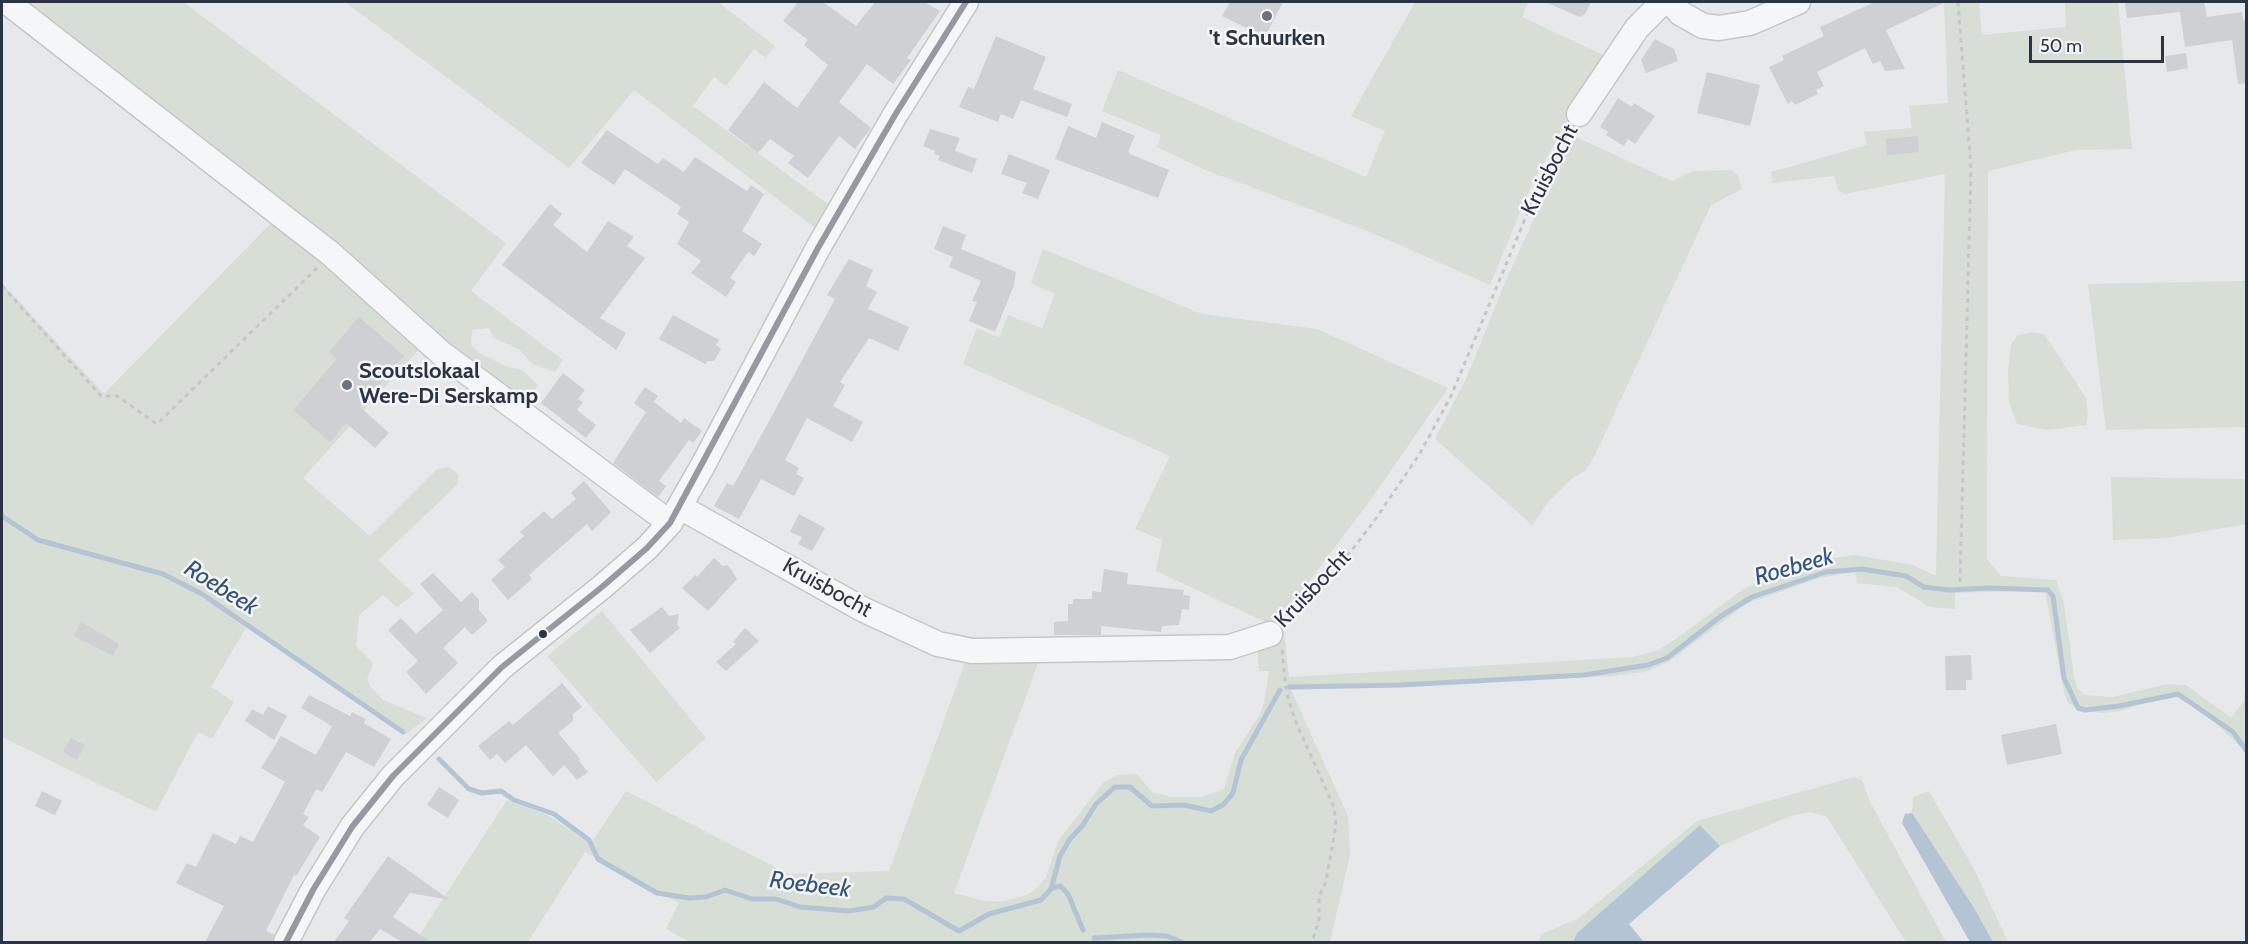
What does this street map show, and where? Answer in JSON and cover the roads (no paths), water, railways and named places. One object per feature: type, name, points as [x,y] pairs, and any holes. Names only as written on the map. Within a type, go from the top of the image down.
[{"type":"street","name":"Kruisbocht","points":[[7,2],[331,254],[441,353],[675,515],[862,609],[938,644],[972,651],[1230,647],[1274,631]]},
{"type":"street","points":[[286,942],[313,890],[352,827],[393,776],[502,667],[602,588],[647,548],[675,515],[818,248],[895,115],[966,2]]},
{"type":"street","name":"Kruisbocht","points":[[1579,114],[1637,28],[1662,2]]},
{"type":"street","points":[[1671,2],[1680,13],[1703,26],[1732,28],[1798,2]]},
{"type":"water","points":[[1912,813],[1974,908],[1993,942],[1970,942],[1902,823],[1905,814]]},
{"type":"water","points":[[1700,825],[1720,846],[1629,924],[1644,942],[1573,942],[1577,933]]},
{"type":"waterway","name":"Roebeek","points":[[2,516],[38,540],[163,574],[202,594],[403,732]]},
{"type":"waterway","name":"Roebeek","points":[[1289,687],[1401,685],[1584,675],[1648,665],[1667,658],[1721,616],[1752,597],[1826,572],[1862,569],[1906,576],[1924,587],[1949,590],[1988,588],[2048,590],[2053,596],[2064,678],[2078,708],[2085,710],[2119,706],[2178,694],[2233,732],[2246,750]]},
{"type":"waterway","name":"Roebeek","points":[[439,759],[469,789],[482,793],[501,791],[514,800],[554,814],[589,840],[598,859],[657,893],[689,898],[706,897],[725,890],[752,899],[776,899],[800,907],[849,911],[874,907],[886,898],[904,899],[959,931],[989,914],[1041,900],[1051,889],[1060,856],[1070,839],[1083,825],[1096,804],[1115,787],[1130,787],[1152,806],[1184,805],[1211,811],[1223,805],[1233,793],[1241,760],[1280,690]]},
{"type":"waterway","points":[[1051,889],[1060,886],[1068,894],[1083,930]]},
{"type":"waterway","points":[[1094,938],[1148,935],[1167,936],[1182,942]]},
{"type":"place","name":"'t Schuurken","points":[[1267,16]]},
{"type":"place","name":"Scoutslokaal Were-Di Serskamp","points":[[347,385]]}]
